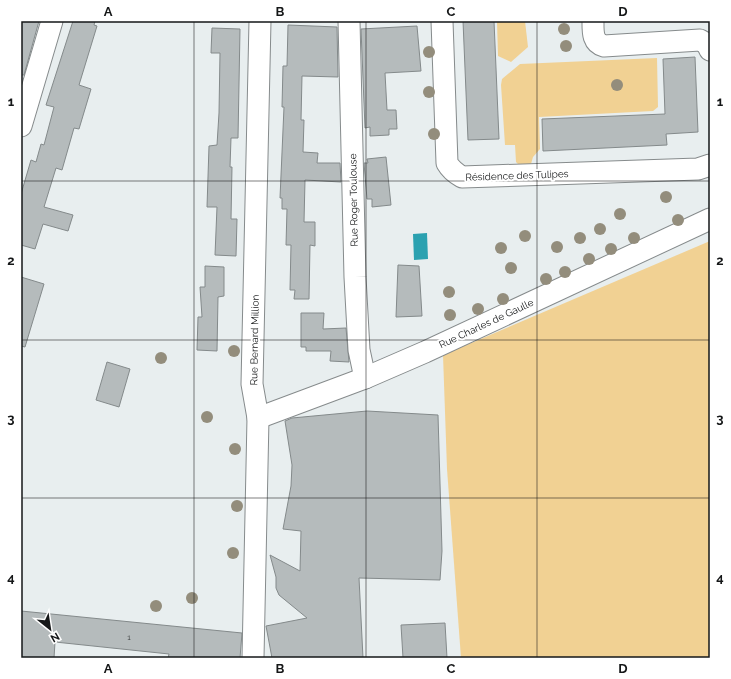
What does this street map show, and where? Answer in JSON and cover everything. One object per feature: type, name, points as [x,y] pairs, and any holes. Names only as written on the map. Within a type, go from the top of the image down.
[{"type":"street","points":[[21,126],[52,21]]},
{"type":"street","name":"Rue Bernard Million","points":[[253,658],[258,418],[252,384],[260,21]]},
{"type":"street","name":"Rue Roger Toulouse","points":[[349,21],[355,277],[359,350],[365,378]]},
{"type":"street","name":"Résidence des Tulipes","points":[[442,21],[447,163],[451,170],[456,174],[462,177],[698,169],[710,165]]},
{"type":"street","points":[[593,21],[594,38],[600,45],[604,46],[700,40],[707,44],[710,50]]},
{"type":"street","name":"Rue Charles de Gaulle","points":[[258,418],[365,378],[710,219]]},
{"type":"shaded area","points":[[497,21],[525,21],[528,47],[511,62],[498,56]]},
{"type":"shaded area","points":[[657,58],[658,107],[653,111],[539,117],[540,149],[533,157],[531,164],[518,164],[516,162],[515,145],[505,145],[501,85],[502,79],[520,64]]},
{"type":"shaded area","points":[[710,241],[710,658],[461,658],[447,469],[443,355]]},
{"type":"water","points":[[427,233],[428,259],[414,260],[413,234]]},
{"type":"building","points":[[21,21],[39,21],[24,75],[21,75]]},
{"type":"building","points":[[73,21],[95,21],[94,25],[97,26],[79,85],[91,89],[79,129],[74,128],[62,170],[56,168],[44,207],[73,215],[68,231],[43,224],[35,249],[21,245],[21,194],[31,160],[36,162],[41,144],[44,145],[54,107],[46,105]]},
{"type":"building","points":[[463,21],[494,21],[499,139],[468,140]]},
{"type":"building","points":[[288,25],[337,27],[338,77],[302,76],[301,120],[304,120],[303,152],[318,153],[317,163],[340,163],[341,182],[305,180],[304,222],[315,222],[315,246],[310,245],[309,299],[294,299],[295,290],[290,290],[291,245],[286,245],[287,209],[282,209],[282,198],[280,198],[284,107],[282,107],[283,66],[287,66]]},
{"type":"building","points":[[417,26],[421,71],[385,73],[387,110],[396,110],[397,129],[389,129],[389,135],[370,136],[370,127],[365,128],[361,29]]},
{"type":"building","points":[[212,28],[240,29],[238,138],[231,138],[230,167],[232,167],[231,219],[237,219],[236,256],[215,255],[217,207],[207,207],[209,146],[217,145],[219,113],[220,53],[211,53]]},
{"type":"building","points":[[695,57],[698,132],[666,134],[667,145],[543,151],[542,119],[665,114],[663,59]]},
{"type":"building","points":[[386,157],[391,205],[372,207],[372,199],[367,199],[364,163],[368,163],[367,159]]},
{"type":"building","points":[[398,265],[419,266],[422,316],[396,317]]},
{"type":"building","points":[[205,266],[224,267],[224,296],[218,297],[217,351],[197,350],[198,317],[202,317],[200,287],[205,287]]},
{"type":"building","points":[[21,277],[44,284],[25,347],[21,346]]},
{"type":"building","points":[[301,313],[324,313],[323,329],[346,328],[349,362],[330,361],[331,351],[306,351],[306,347],[301,347]]},
{"type":"building","points":[[107,362],[130,369],[119,407],[96,400]]},
{"type":"building","points":[[367,411],[438,415],[442,551],[440,580],[359,578],[363,658],[272,658],[266,626],[307,618],[279,595],[276,588],[276,577],[270,555],[300,571],[301,531],[283,529],[291,486],[292,465],[285,421],[292,418]]},
{"type":"building","points":[[21,611],[242,633],[240,658],[168,658],[169,654],[55,642],[54,658],[21,658]]},
{"type":"building","points":[[445,623],[447,658],[403,658],[401,625]]}]
